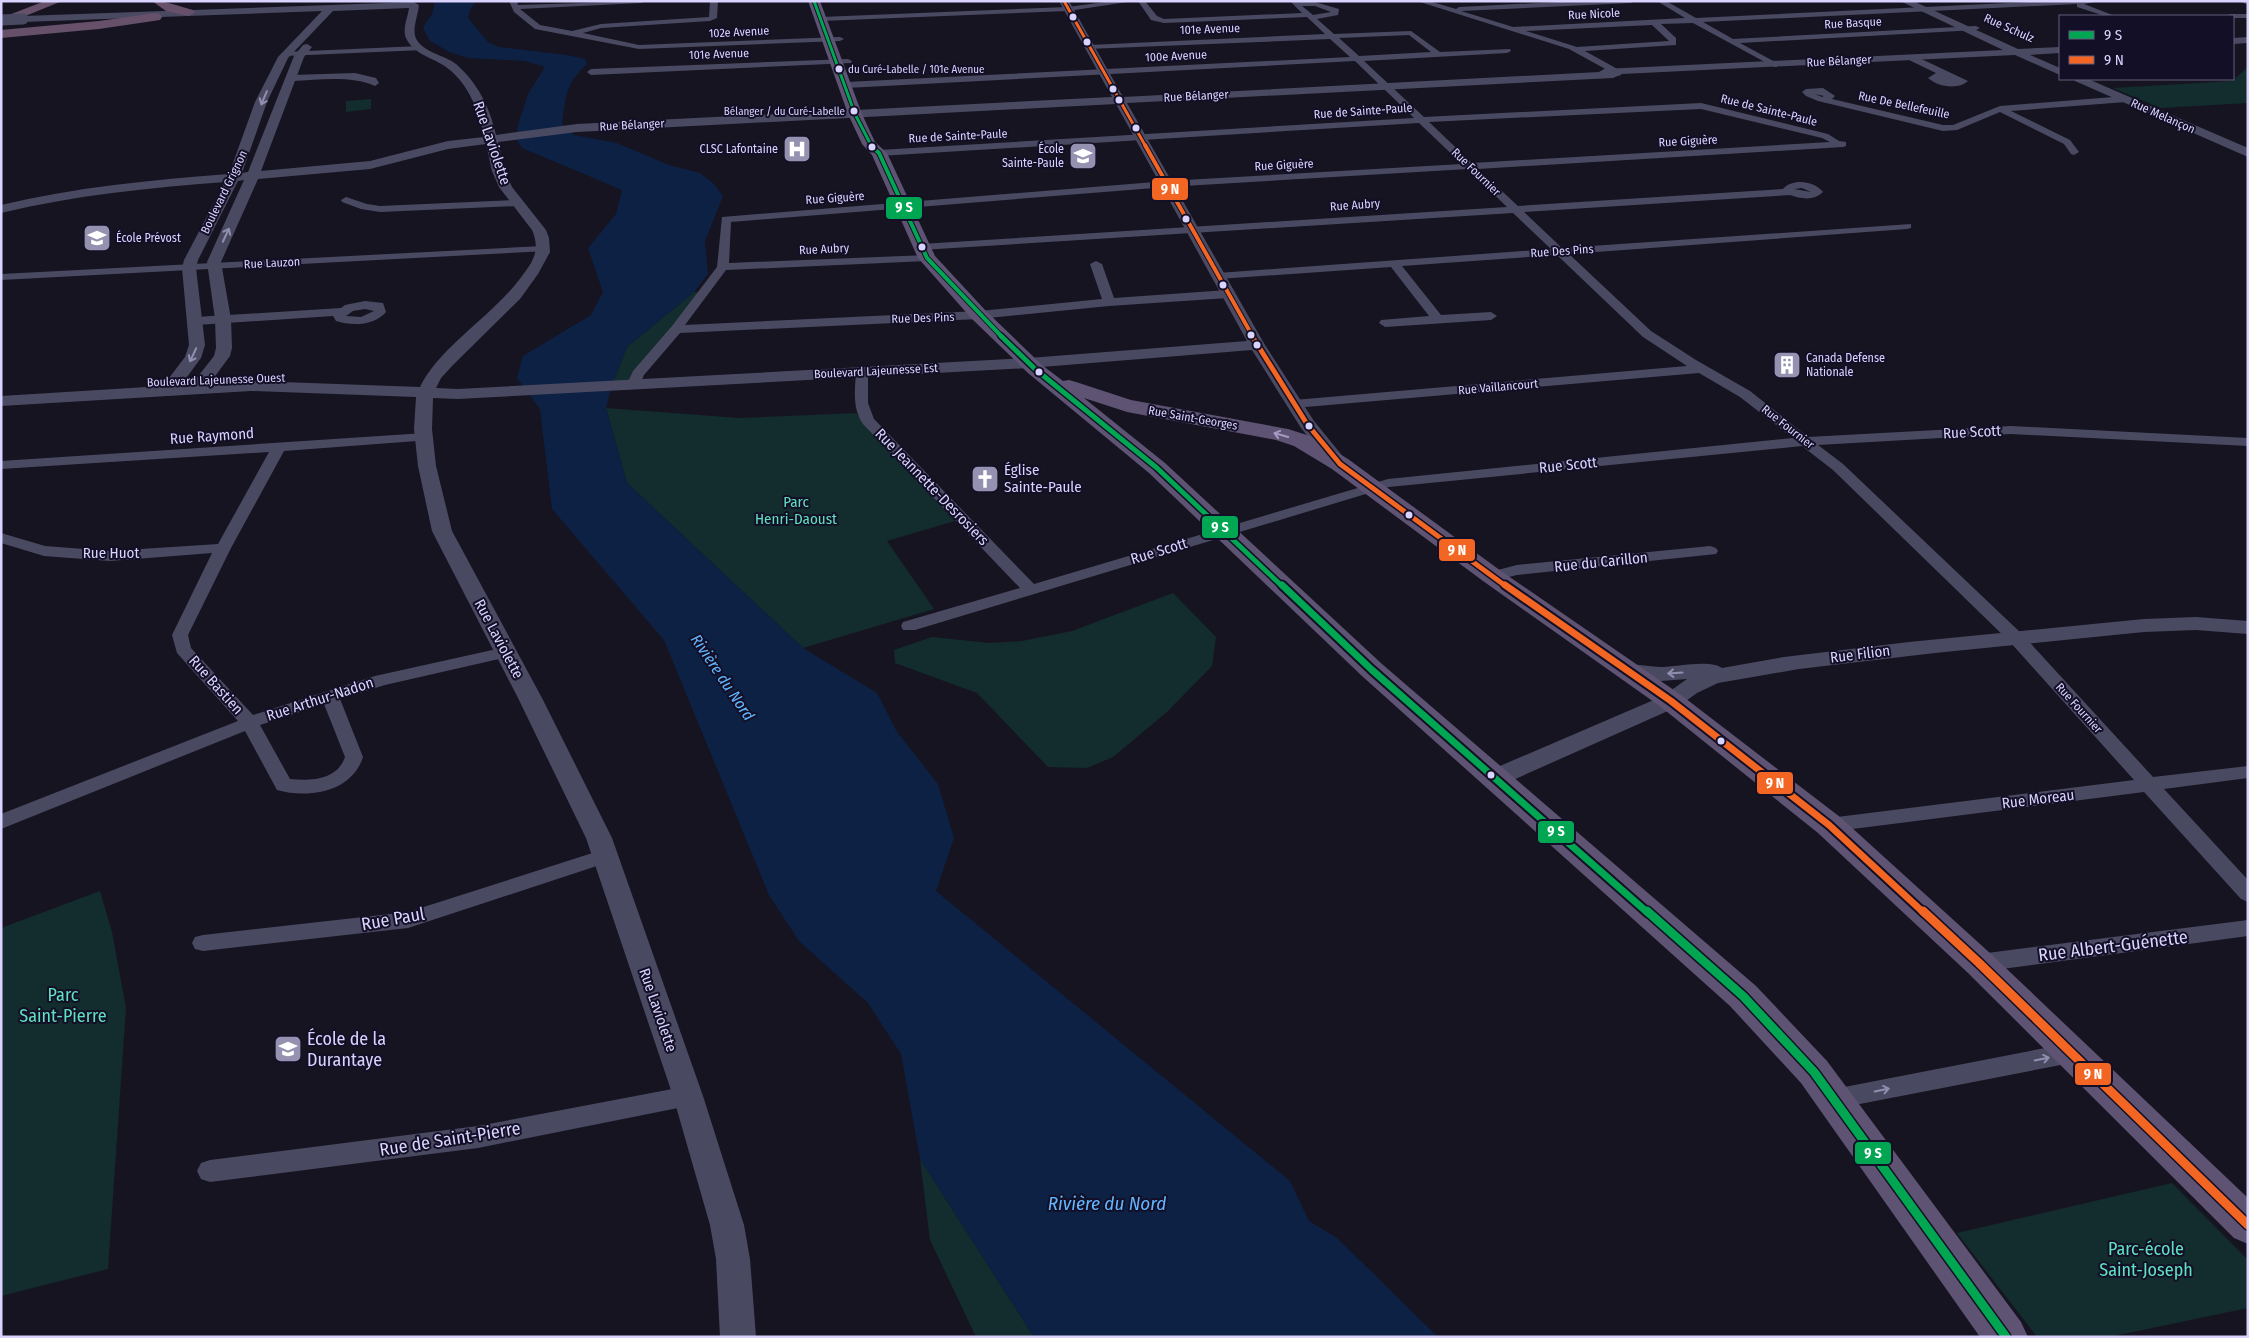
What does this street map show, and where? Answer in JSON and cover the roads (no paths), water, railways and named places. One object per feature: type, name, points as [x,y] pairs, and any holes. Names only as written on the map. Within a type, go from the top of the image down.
[{"type":"highway","points":[[20,18],[56,1]]},
{"type":"highway","points":[[120,17],[144,8],[149,4],[147,1]]},
{"type":"highway","points":[[1,21],[20,18],[69,2]]},
{"type":"highway","points":[[120,17],[138,15],[160,3],[170,10],[189,12]]},
{"type":"highway","points":[[1,34],[94,26],[156,17]]},
{"type":"main road","points":[[814,1],[827,18]]},
{"type":"main road","points":[[826,1],[827,18],[862,112],[869,144],[879,153],[924,252],[979,315],[1036,370],[1157,468],[1372,670],[1742,996],[1814,1072],[2006,1337]]},
{"type":"main road","name":"Rue Saint-Georges","points":[[1036,370],[1106,399],[1159,412],[1280,434],[1302,441],[1340,464],[1492,576],[1671,701],[1829,825],[1979,963],[2245,1220]]},
{"type":"main road","points":[[1112,431],[1112,423],[1117,417],[1133,413],[1159,412]]},
{"type":"street","points":[[514,4],[641,1]]},
{"type":"street","points":[[570,34],[600,26],[710,19],[713,18],[714,1]]},
{"type":"street","points":[[827,18],[1131,1]]},
{"type":"street","points":[[1141,1],[1154,18],[1164,21],[1310,16],[1335,13],[1335,9],[1315,4],[1294,2]]},
{"type":"street","points":[[1420,1],[1577,49],[1618,73]]},
{"type":"street","points":[[1447,10],[1539,3],[1631,1]]},
{"type":"street","points":[[1660,1],[1774,65]]},
{"type":"street","name":"Rue Schulz","points":[[1905,1],[1936,9],[2059,66]]},
{"type":"street","points":[[1936,9],[2098,1]]},
{"type":"street","points":[[2242,1],[2248,3]]},
{"type":"street","name":"Rue Fournier","points":[[1294,2],[1357,59],[1646,334],[1745,394],[1838,467],[2016,638],[2248,894]]},
{"type":"street","points":[[2073,2],[2108,15]]},
{"type":"street","name":"102e Avenue","points":[[514,4],[538,27],[638,47],[834,39]]},
{"type":"street","name":"Rue Saint-Georges","points":[[1066,5],[1257,345],[1318,440],[1340,464]]},
{"type":"street","name":"Rue Nicole","points":[[1511,29],[1694,20],[1921,5]]},
{"type":"street","name":"Rue Schulz","points":[[1921,5],[1964,29],[2016,52]]},
{"type":"street","points":[[20,18],[156,17],[414,6],[410,35],[420,48]]},
{"type":"street","points":[[138,15],[336,9]]},
{"type":"street","name":"Boulevard Grignon","points":[[172,386],[196,352],[196,321],[190,268],[191,260],[234,176],[261,102],[285,54],[315,22],[336,9]]},
{"type":"street","name":"Boulevard Grignon","points":[[201,384],[222,356],[224,348],[223,319],[214,262],[292,78],[295,64],[301,53],[336,9]]},
{"type":"street","points":[[280,12],[301,15],[315,22]]},
{"type":"street","points":[[2234,16],[2248,16]]},
{"type":"street","points":[[1577,49],[1673,43],[1674,40],[1654,22]]},
{"type":"street","name":"Rue Basque","points":[[1732,41],[1976,28]]},
{"type":"street","name":"101e Avenue","points":[[1090,47],[1411,33],[1439,55]]},
{"type":"street","points":[[2234,41],[2248,40]]},
{"type":"street","points":[[285,54],[420,48]]},
{"type":"street","name":"Rue Laviolette","points":[[420,48],[456,69],[479,100],[492,139],[503,182],[534,221],[541,235],[543,249]]},
{"type":"street","name":"Rue Bélanger","points":[[234,176],[321,172],[356,167],[434,147],[578,128],[1119,98],[1613,75],[1618,73],[2059,50]]},
{"type":"street","name":"100e Avenue","points":[[852,84],[1507,52]]},
{"type":"street","points":[[2016,52],[2059,72]]},
{"type":"street","points":[[1912,58],[1948,75]]},
{"type":"street","name":"101e Avenue","points":[[591,72],[842,61]]},
{"type":"street","points":[[292,78],[355,76],[373,80],[375,83]]},
{"type":"street","name":"Rue Melançon","points":[[2082,80],[2248,153]]},
{"type":"street","name":"Rue De Bellefeuille","points":[[1824,99],[1943,128],[1954,128],[2000,109],[2126,99]]},
{"type":"street","name":"Rue de Sainte-Paule","points":[[879,153],[1421,120],[1701,106],[1825,136],[1843,144]]},
{"type":"street","points":[[2000,109],[2067,142],[2074,152]]},
{"type":"street","name":"Rue Giguère","points":[[723,267],[726,218],[903,206],[919,202],[1167,184],[1843,144]]},
{"type":"street","points":[[2235,148],[2248,147]]},
{"type":"street","points":[[1,203],[106,183],[234,176]]},
{"type":"street","points":[[1,209],[47,198],[104,189],[234,176]]},
{"type":"street","name":"Rue Aubry","points":[[723,267],[1192,229],[1790,192]]},
{"type":"street","points":[[346,200],[380,209],[518,203]]},
{"type":"street","name":"Rue Des Pins","points":[[1218,276],[1906,226]]},
{"type":"street","points":[[429,388],[451,358],[486,326],[519,291],[537,265],[543,249]]},
{"type":"street","name":"Rue Lauzon","points":[[7,277],[543,249]]},
{"type":"street","points":[[1394,263],[1438,320]]},
{"type":"street","points":[[1096,264],[1109,302]]},
{"type":"street","points":[[634,384],[638,374],[676,329],[723,267]]},
{"type":"street","points":[[1,286],[7,277]]},
{"type":"street","name":"Rue Des Pins","points":[[676,329],[979,315],[1109,302],[1228,294]]},
{"type":"street","points":[[196,321],[342,312]]},
{"type":"street","points":[[1385,324],[1491,316]]},
{"type":"street","name":"Boulevard Lajeunesse Est","points":[[429,388],[458,394],[862,372],[1036,370],[1257,345]]},
{"type":"street","name":"Rue Vaillancourt","points":[[1294,404],[1701,369]]},
{"type":"street","name":"Rue Jeannette-Desrosiers","points":[[862,372],[861,404],[868,420],[1030,589]]},
{"type":"street","name":"Boulevard Lajeunesse Ouest","points":[[1,401],[201,384],[429,388]]},
{"type":"street","name":"Boulevard Lajeunesse Ouest","points":[[1,391],[172,386]]},
{"type":"street","name":"Rue Laviolette","points":[[429,388],[424,429],[433,499],[442,531],[591,820],[605,856],[688,1096],[727,1225],[733,1259],[738,1337]]},
{"type":"street","points":[[424,429],[434,411],[451,402],[502,392]]},
{"type":"street","name":"Rue Raymond","points":[[1,465],[278,448],[424,429]]},
{"type":"street","name":"Rue Scott","points":[[909,626],[1388,483],[1807,441],[2011,430],[2248,442]]},
{"type":"street","name":"Rue Bastien","points":[[278,448],[223,548],[180,635],[183,649],[249,722],[284,785],[293,786],[335,782],[346,775],[353,766],[354,757],[329,695]]},
{"type":"street","name":"Rue Huot","points":[[1,538],[44,551],[110,556],[223,548]]},
{"type":"street","name":"Rue du Carillon","points":[[1492,576],[1517,570],[1710,551]]},
{"type":"street","name":"Rue Filion","points":[[1495,778],[1671,701],[1686,689],[1709,678],[1759,667],[1935,644],[2167,624],[2203,624],[2248,628]]},
{"type":"street","name":"Rue Arthur-Nadon","points":[[1,822],[249,722],[329,695],[381,680],[506,652]]},
{"type":"street","points":[[1628,671],[1661,674],[1759,667]]},
{"type":"street","name":"Rue Moreau","points":[[1829,825],[2248,772]]},
{"type":"street","name":"Rue Paul","points":[[203,943],[408,920],[605,856]]},
{"type":"street","name":"Rue Albert-Guénette","points":[[1979,963],[2248,928]]},
{"type":"street","points":[[1834,1099],[2071,1053]]},
{"type":"street","name":"Rue de Saint-Pierre","points":[[210,1171],[478,1137],[688,1096]]},
{"type":"water","name":"Rivière du Nord","points":[[435,1],[476,1],[470,10],[468,18],[489,43],[499,47],[585,59],[587,64],[570,85],[564,106],[562,124],[574,135],[617,143],[669,165],[700,173],[714,184],[723,196],[705,241],[708,274],[694,292],[627,347],[612,385],[606,408],[627,483],[803,648],[877,693],[897,732],[938,784],[954,838],[936,891],[1290,1181],[1309,1221],[1337,1238],[1438,1337],[1034,1337],[920,1159],[901,1054],[868,1003],[799,941],[769,895],[664,640],[552,509],[540,409],[517,378],[523,356],[591,315],[603,292],[588,248],[616,214],[622,190],[522,148],[516,139],[518,125],[528,94],[545,67],[525,61],[468,58],[449,52],[430,41],[423,28],[432,14]]},
{"type":"place","name":"du Curé-Labelle / 101e Avenue","points":[[839,69]]},
{"type":"place","name":"Bélanger / du Curé-Labelle","points":[[854,111]]},
{"type":"place","name":"CLSC Lafontaine","points":[[797,149]]},
{"type":"place","name":"École Sainte-Paule","points":[[1083,156]]},
{"type":"place","name":"École Prévost","points":[[97,238]]},
{"type":"place","name":"Canada Defense Nationale","points":[[1787,365]]},
{"type":"place","name":"Église Sainte-Paule","points":[[985,479]]},
{"type":"place","name":"École de la Durantaye","points":[[288,1049]]},
{"type":"park label","name":"Parc Henri-Daoust","points":[[796,510]]},
{"type":"park label","name":"Parc Saint-Pierre","points":[[63,1005]]},
{"type":"park label","name":"Parc-école Saint-Joseph","points":[[2146,1259]]}]
